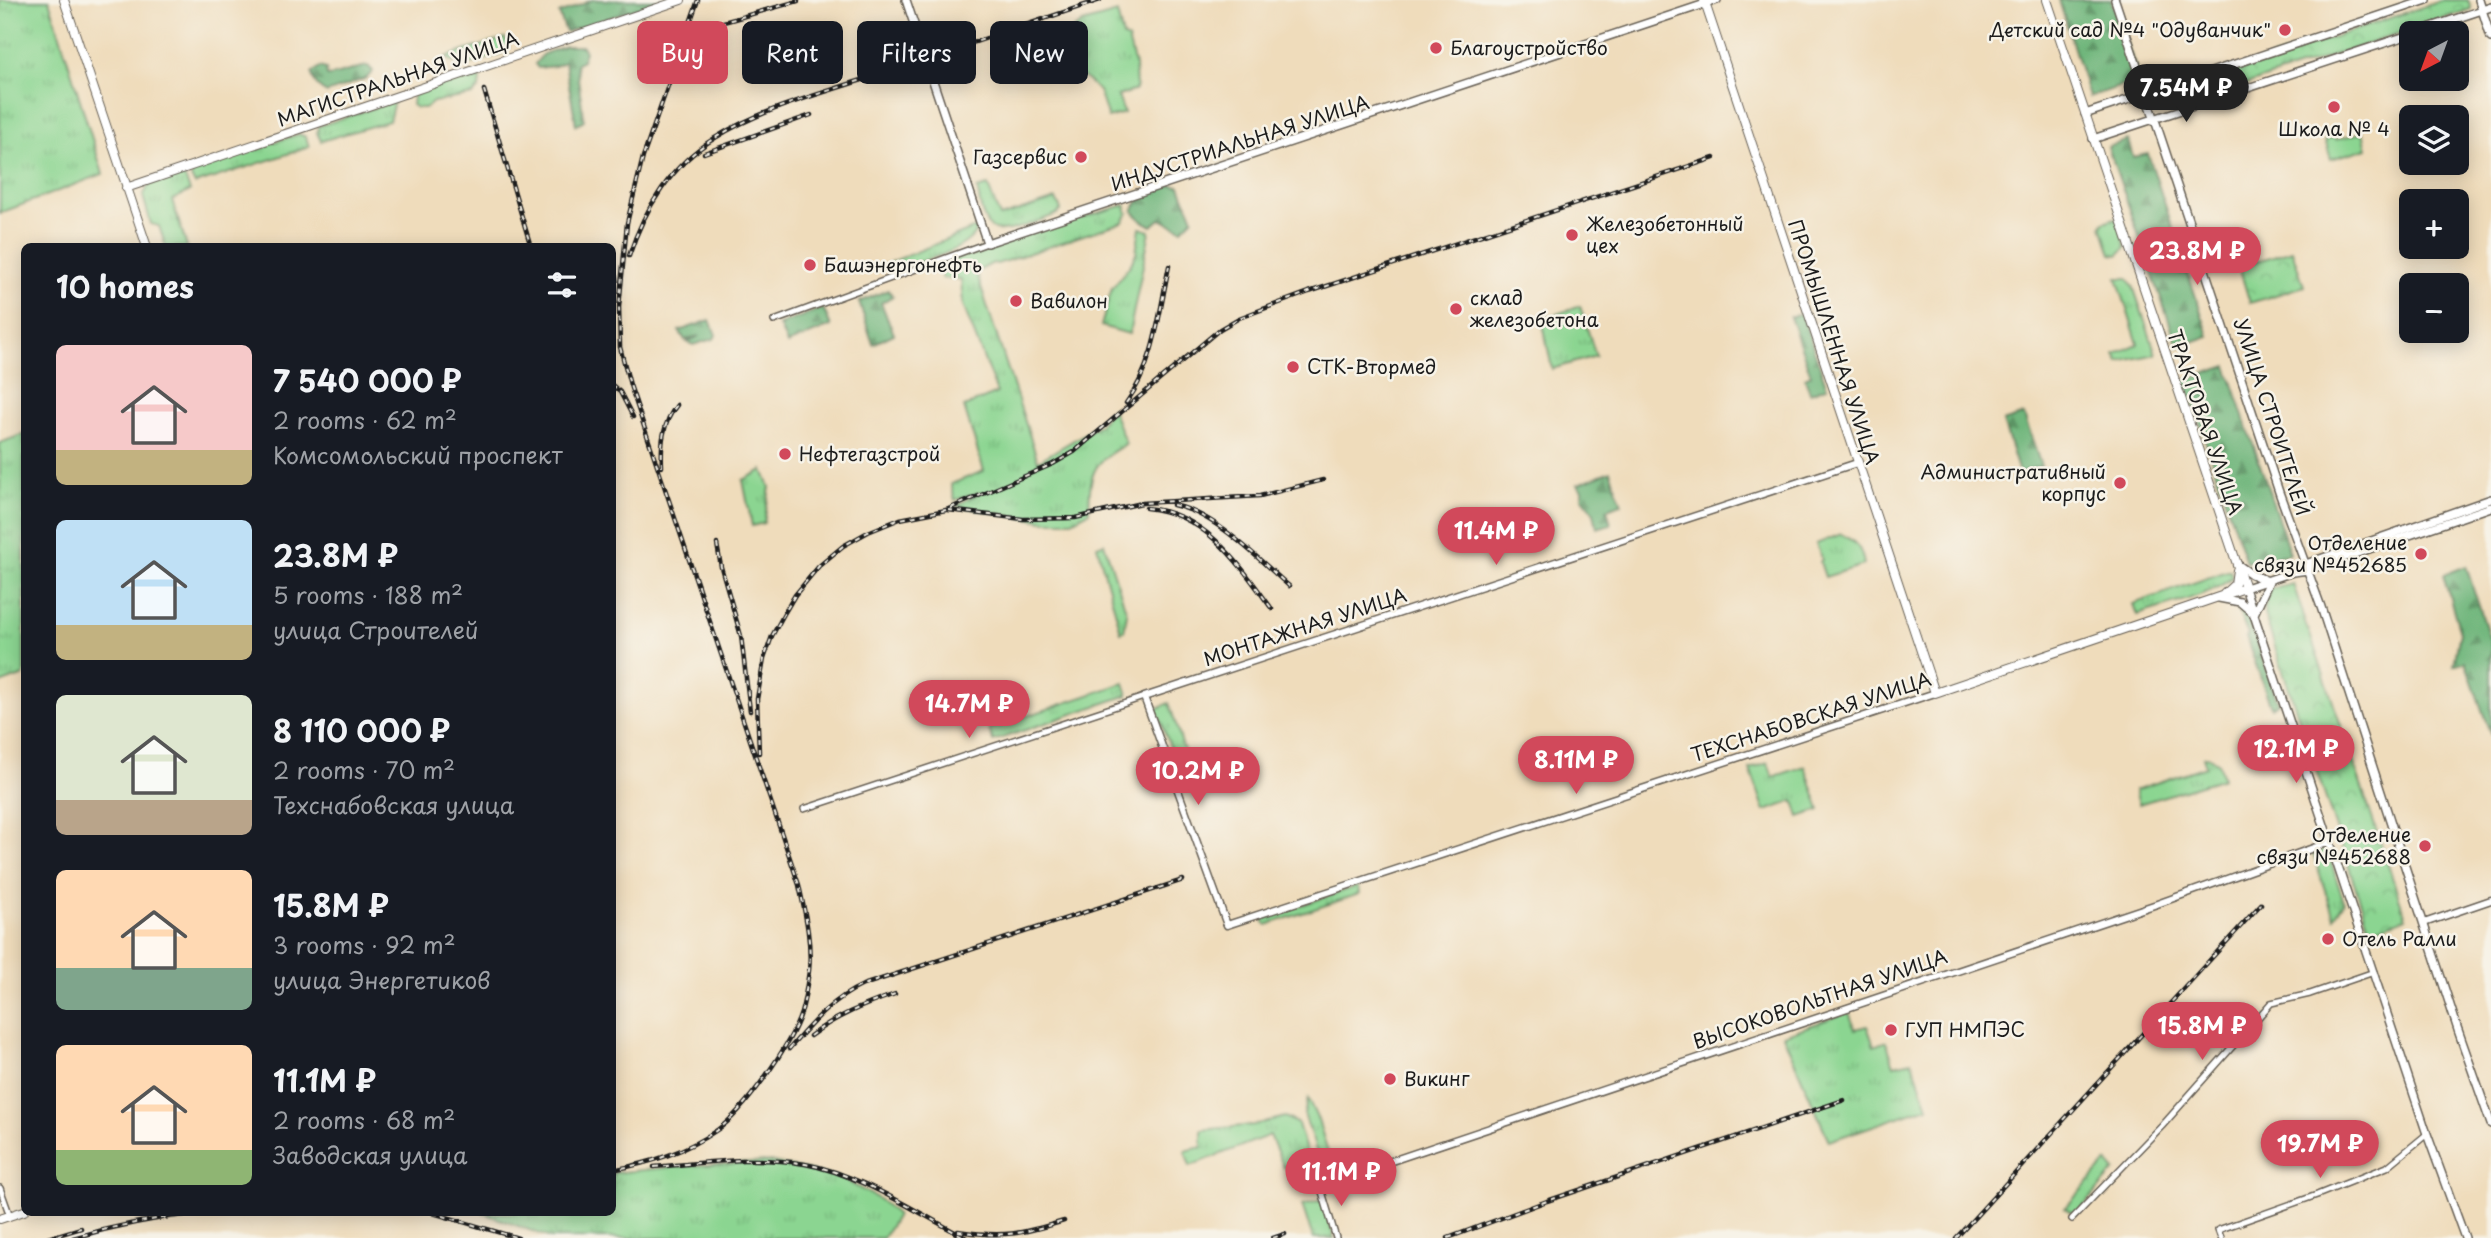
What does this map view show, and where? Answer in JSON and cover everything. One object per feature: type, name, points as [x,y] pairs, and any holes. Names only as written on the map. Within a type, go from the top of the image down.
[{"type":"main road","points":[[64,0],[146,243]]},
{"type":"main road","name":"МАГИСТРАЛЬНАЯ УЛИЦА","points":[[126,188],[681,0]]},
{"type":"main road","points":[[906,0],[987,243]]},
{"type":"main road","name":"ИНДУСТРИАЛЬНАЯ УЛИЦА","points":[[987,243],[1717,0]]},
{"type":"main road","name":"ТРАКТОВАЯ УЛИЦА","points":[[2047,0],[2427,1134],[2465,1238]]},
{"type":"main road","name":"УЛИЦА СТРОИТЕЛЕЙ","points":[[2115,0],[2491,1124]]},
{"type":"main road","points":[[2085,114],[2427,0]]},
{"type":"main road","points":[[2479,0],[2491,38]]},
{"type":"main road","name":"ПРОМЫШЛЕННАЯ УЛИЦА","points":[[1705,2],[1935,692]]},
{"type":"main road","points":[[2449,21],[2491,7]]},
{"type":"main road","points":[[2094,139],[2399,37]]},
{"type":"main road","points":[[2245,589],[2491,499]]},
{"type":"main road","points":[[2306,567],[2491,507]]},
{"type":"main road","points":[[2219,598],[2235,584],[2237,564],[2251,574],[2269,581]]},
{"type":"main road","points":[[2219,598],[2239,602],[2254,614],[2269,581]]},
{"type":"main road","name":"ТЕХСНАБОВСКАЯ УЛИЦА","points":[[1935,692],[2245,589]]},
{"type":"main road","points":[[0,1219],[21,1212]]},
{"type":"street","name":"ИНДУСТРИАЛЬНАЯ УЛИЦА","points":[[774,321],[987,243]]},
{"type":"street","name":"МОНТАЖНАЯ УЛИЦА","points":[[804,809],[1857,463]]},
{"type":"street","name":"ТЕХСНАБОВСКАЯ УЛИЦА","points":[[1144,697],[1227,925],[1935,692]]},
{"type":"street","name":"ВЫСОКОВОЛЬТНАЯ УЛИЦА","points":[[1320,1185],[2157,904],[2330,842]]},
{"type":"street","points":[[2424,923],[2491,900]]},
{"type":"street","points":[[2072,1219],[2193,1092],[2271,1003],[2310,994],[2374,972]]},
{"type":"street","points":[[2221,1238],[2218,1230],[2387,1167],[2427,1134]]},
{"type":"street","points":[[1320,1185],[1336,1238]]},
{"type":"street","points":[[0,1188],[10,1216]]},
{"type":"green space","points":[[0,0],[49,0],[103,174],[0,213]]},
{"type":"green space","points":[[592,0],[656,2],[566,32],[559,14]]},
{"type":"green space","points":[[2059,0],[2111,0],[2140,80],[2089,97]]},
{"type":"green space","points":[[2443,0],[2468,0],[2471,9],[2435,21],[2399,21],[2399,33],[2163,113],[2157,97]]},
{"type":"green space","points":[[1117,13],[1135,66],[1136,90],[1118,96],[1124,113],[1108,118],[1099,91],[1088,81],[1088,22]]},
{"type":"green space","points":[[505,38],[509,48],[505,52],[483,60],[459,64],[446,57]]},
{"type":"green space","points":[[565,46],[582,46],[585,52],[582,60],[576,64],[584,120],[576,125],[565,62],[538,68],[535,64],[543,54]]},
{"type":"green space","points":[[368,66],[373,71],[367,78],[327,93],[316,85],[312,73],[320,67],[326,69],[327,76]]},
{"type":"green space","points":[[473,74],[480,79],[479,88],[473,95],[433,102],[426,108],[412,105],[413,96],[427,87]]},
{"type":"green space","points":[[394,101],[389,121],[321,141],[317,133],[319,126]]},
{"type":"green space","points":[[2363,132],[2367,148],[2331,159],[2325,140]]},
{"type":"green space","points":[[299,134],[306,137],[309,147],[195,184],[191,178],[194,168]]},
{"type":"green space","points":[[2128,140],[2133,157],[2148,154],[2209,336],[2178,347],[2108,147]]},
{"type":"green space","points":[[183,173],[190,191],[172,200],[186,243],[165,243],[159,226],[151,224],[143,196],[150,183]]},
{"type":"green space","points":[[1171,185],[1180,186],[1193,218],[1182,229],[1160,219],[1152,226],[1141,220],[1133,211],[1139,200]]},
{"type":"green space","points":[[988,186],[1000,217],[1056,199],[1061,210],[1057,214],[1011,230],[994,230],[984,218],[977,189]]},
{"type":"green space","points":[[1125,205],[1128,213],[1123,222],[997,264],[993,263],[976,272],[1038,461],[1099,425],[1112,409],[1126,444],[1106,457],[1095,470],[1090,488],[1089,512],[1072,521],[1043,521],[956,506],[981,492],[955,500],[951,484],[984,471],[964,407],[997,393],[963,305],[961,280],[942,278],[938,264]]},
{"type":"green space","points":[[2117,219],[2126,248],[2118,255],[2111,254],[2102,226],[2104,222]]},
{"type":"green space","points":[[978,227],[965,243],[943,254],[896,269],[889,270],[881,266]]},
{"type":"green space","points":[[1140,228],[1150,231],[1129,334],[1101,326],[1112,288],[1136,253]]},
{"type":"green space","points":[[2292,250],[2304,286],[2250,303],[2239,267]]},
{"type":"green space","points":[[2117,278],[2128,278],[2133,286],[2156,354],[2119,362],[2115,354],[2138,344]]},
{"type":"green space","points":[[888,290],[893,296],[881,303],[894,334],[873,344],[859,302]]},
{"type":"green space","points":[[1580,306],[1596,356],[1552,369],[1542,319]]},
{"type":"green space","points":[[823,308],[831,326],[787,344],[779,325]]},
{"type":"green space","points":[[1801,313],[1827,387],[1810,393],[1805,378],[1811,375],[1790,317]]},
{"type":"green space","points":[[710,320],[716,335],[714,339],[693,345],[687,342],[699,336],[685,340],[679,331]]},
{"type":"green space","points":[[2227,366],[2290,554],[2246,562],[2185,380]]},
{"type":"green space","points":[[2024,415],[2041,466],[2019,473],[2003,422]]},
{"type":"green space","points":[[21,435],[21,676],[0,684],[0,443]]},
{"type":"green space","points":[[763,470],[770,487],[764,523],[752,526],[743,480]]},
{"type":"green space","points":[[1610,471],[1622,504],[1607,509],[1611,524],[1597,528],[1594,513],[1582,497],[1578,484]]},
{"type":"green space","points":[[1841,534],[1857,546],[1864,565],[1825,577],[1816,544]]},
{"type":"green space","points":[[1104,543],[1127,613],[1124,631],[1121,632],[1097,546]]},
{"type":"green space","points":[[2466,566],[2491,643],[2491,736],[2465,661],[2454,665],[2460,632],[2443,575]]},
{"type":"green space","points":[[2230,570],[2232,577],[2214,589],[2137,615],[2133,604]]},
{"type":"green space","points":[[2293,584],[2406,918],[2370,930],[2264,614],[2268,590]]},
{"type":"green space","points":[[2237,608],[2244,609],[2248,617],[2278,702],[2271,707],[2246,637],[2248,635]]},
{"type":"green space","points":[[1124,683],[1128,695],[993,741],[989,729]]},
{"type":"green space","points":[[1169,703],[1186,756],[1179,761],[1175,759],[1156,709]]},
{"type":"green space","points":[[2208,756],[2218,763],[2223,778],[2139,804],[2135,790],[2206,766],[2203,757]]},
{"type":"green space","points":[[1768,763],[1773,777],[1805,766],[1820,810],[1799,817],[1794,801],[1765,811],[1750,769]]},
{"type":"green space","points":[[2327,850],[2344,902],[2334,917],[2313,854]]},
{"type":"green space","points":[[1358,886],[1359,894],[1267,925],[1264,923],[1263,918]]},
{"type":"green space","points":[[1849,1012],[1855,1029],[1867,1026],[1874,1046],[1886,1041],[1894,1065],[1912,1061],[1928,1107],[1829,1141],[1783,1035]]},
{"type":"green space","points":[[1308,1099],[1329,1155],[1340,1169],[1325,1173],[1322,1168],[1304,1114]]},
{"type":"green space","points":[[1285,1117],[1298,1124],[1310,1164],[1293,1161],[1284,1168],[1270,1135],[1190,1166],[1185,1151],[1202,1147],[1202,1130],[1254,1125]]},
{"type":"green space","points":[[770,1162],[841,1178],[879,1199],[897,1215],[883,1238],[551,1238],[491,1216],[616,1216],[616,1173]]},
{"type":"green space","points":[[2107,1162],[2115,1171],[2078,1212],[2072,1213],[2065,1208]]},
{"type":"green space","points":[[1322,1200],[1334,1238],[1313,1238],[1302,1205]]},
{"type":"railway","points":[[616,1169],[654,1160],[680,1150],[705,1138],[728,1121],[753,1093],[796,1026],[805,997],[810,960],[806,917],[799,885],[630,385],[620,347],[619,307],[627,223],[643,157],[698,0]]},
{"type":"railway","points":[[629,256],[651,205],[673,174],[700,149],[733,128],[790,104],[1100,0]]},
{"type":"railway","points":[[727,21],[798,1]]},
{"type":"railway","points":[[484,90],[530,243]]},
{"type":"railway","points":[[704,153],[811,115]]},
{"type":"railway","points":[[759,753],[757,699],[764,659],[772,636],[795,595],[819,566],[843,546],[900,519],[946,510],[1053,464],[1074,452],[1220,329],[1239,318],[1309,292],[1714,158]]},
{"type":"railway","points":[[1126,403],[1136,388],[1150,355],[1169,266]]},
{"type":"railway","points":[[616,388],[633,417]]},
{"type":"railway","points":[[662,467],[664,434],[668,419],[677,405]]},
{"type":"railway","points":[[948,510],[1023,519],[1075,518],[1142,503],[1260,496],[1323,480]]},
{"type":"railway","points":[[1173,505],[1204,517],[1220,527],[1289,586]]},
{"type":"railway","points":[[1146,508],[1167,512],[1204,531],[1234,559],[1272,609]]},
{"type":"railway","points":[[717,544],[741,636],[750,711]]},
{"type":"railway","points":[[789,1049],[832,1005],[863,985],[1183,880]]},
{"type":"railway","points":[[1956,1238],[2261,904]]},
{"type":"railway","points":[[810,1036],[851,1012],[895,994]]},
{"type":"railway","points":[[1448,1238],[1547,1201],[1844,1100]]},
{"type":"railway","points":[[654,1167],[748,1160],[805,1164],[867,1185],[966,1238]]},
{"type":"railway","points":[[73,1238],[175,1216]]},
{"type":"railway","points":[[443,1216],[518,1238]]},
{"type":"railway","points":[[958,1231],[1012,1233],[1064,1221]]},
{"type":"railway","points":[[48,1238],[81,1228]]},
{"type":"railway","points":[[1273,1238],[1285,1234]]},
{"type":"place","name":"Детский сад №4 \"Одуванчик\"","points":[[2285,30]]},
{"type":"place","name":"Благоустройство","points":[[1436,48]]},
{"type":"place","name":"Школа № 4","points":[[2334,107]]},
{"type":"place","name":"Газсервис","points":[[1081,157]]},
{"type":"place","name":"Железобетонный цех","points":[[1572,235]]},
{"type":"place","name":"Башэнергонефть","points":[[810,265]]},
{"type":"place","name":"Вавилон","points":[[1016,301]]},
{"type":"place","name":"склад железобетона","points":[[1456,309]]},
{"type":"place","name":"СТК-Втормед","points":[[1293,367]]},
{"type":"place","name":"Нефтегазстрой","points":[[785,454]]},
{"type":"place","name":"Административный корпус","points":[[2120,483]]},
{"type":"place","name":"Отделение связи №452685","points":[[2421,554]]},
{"type":"place","name":"Отделение связи №452688","points":[[2425,846]]},
{"type":"place","name":"Отель Ралли","points":[[2328,939]]},
{"type":"place","name":"ГУП НМПЭС","points":[[1891,1030]]},
{"type":"place","name":"Викинг","points":[[1390,1079]]}]
